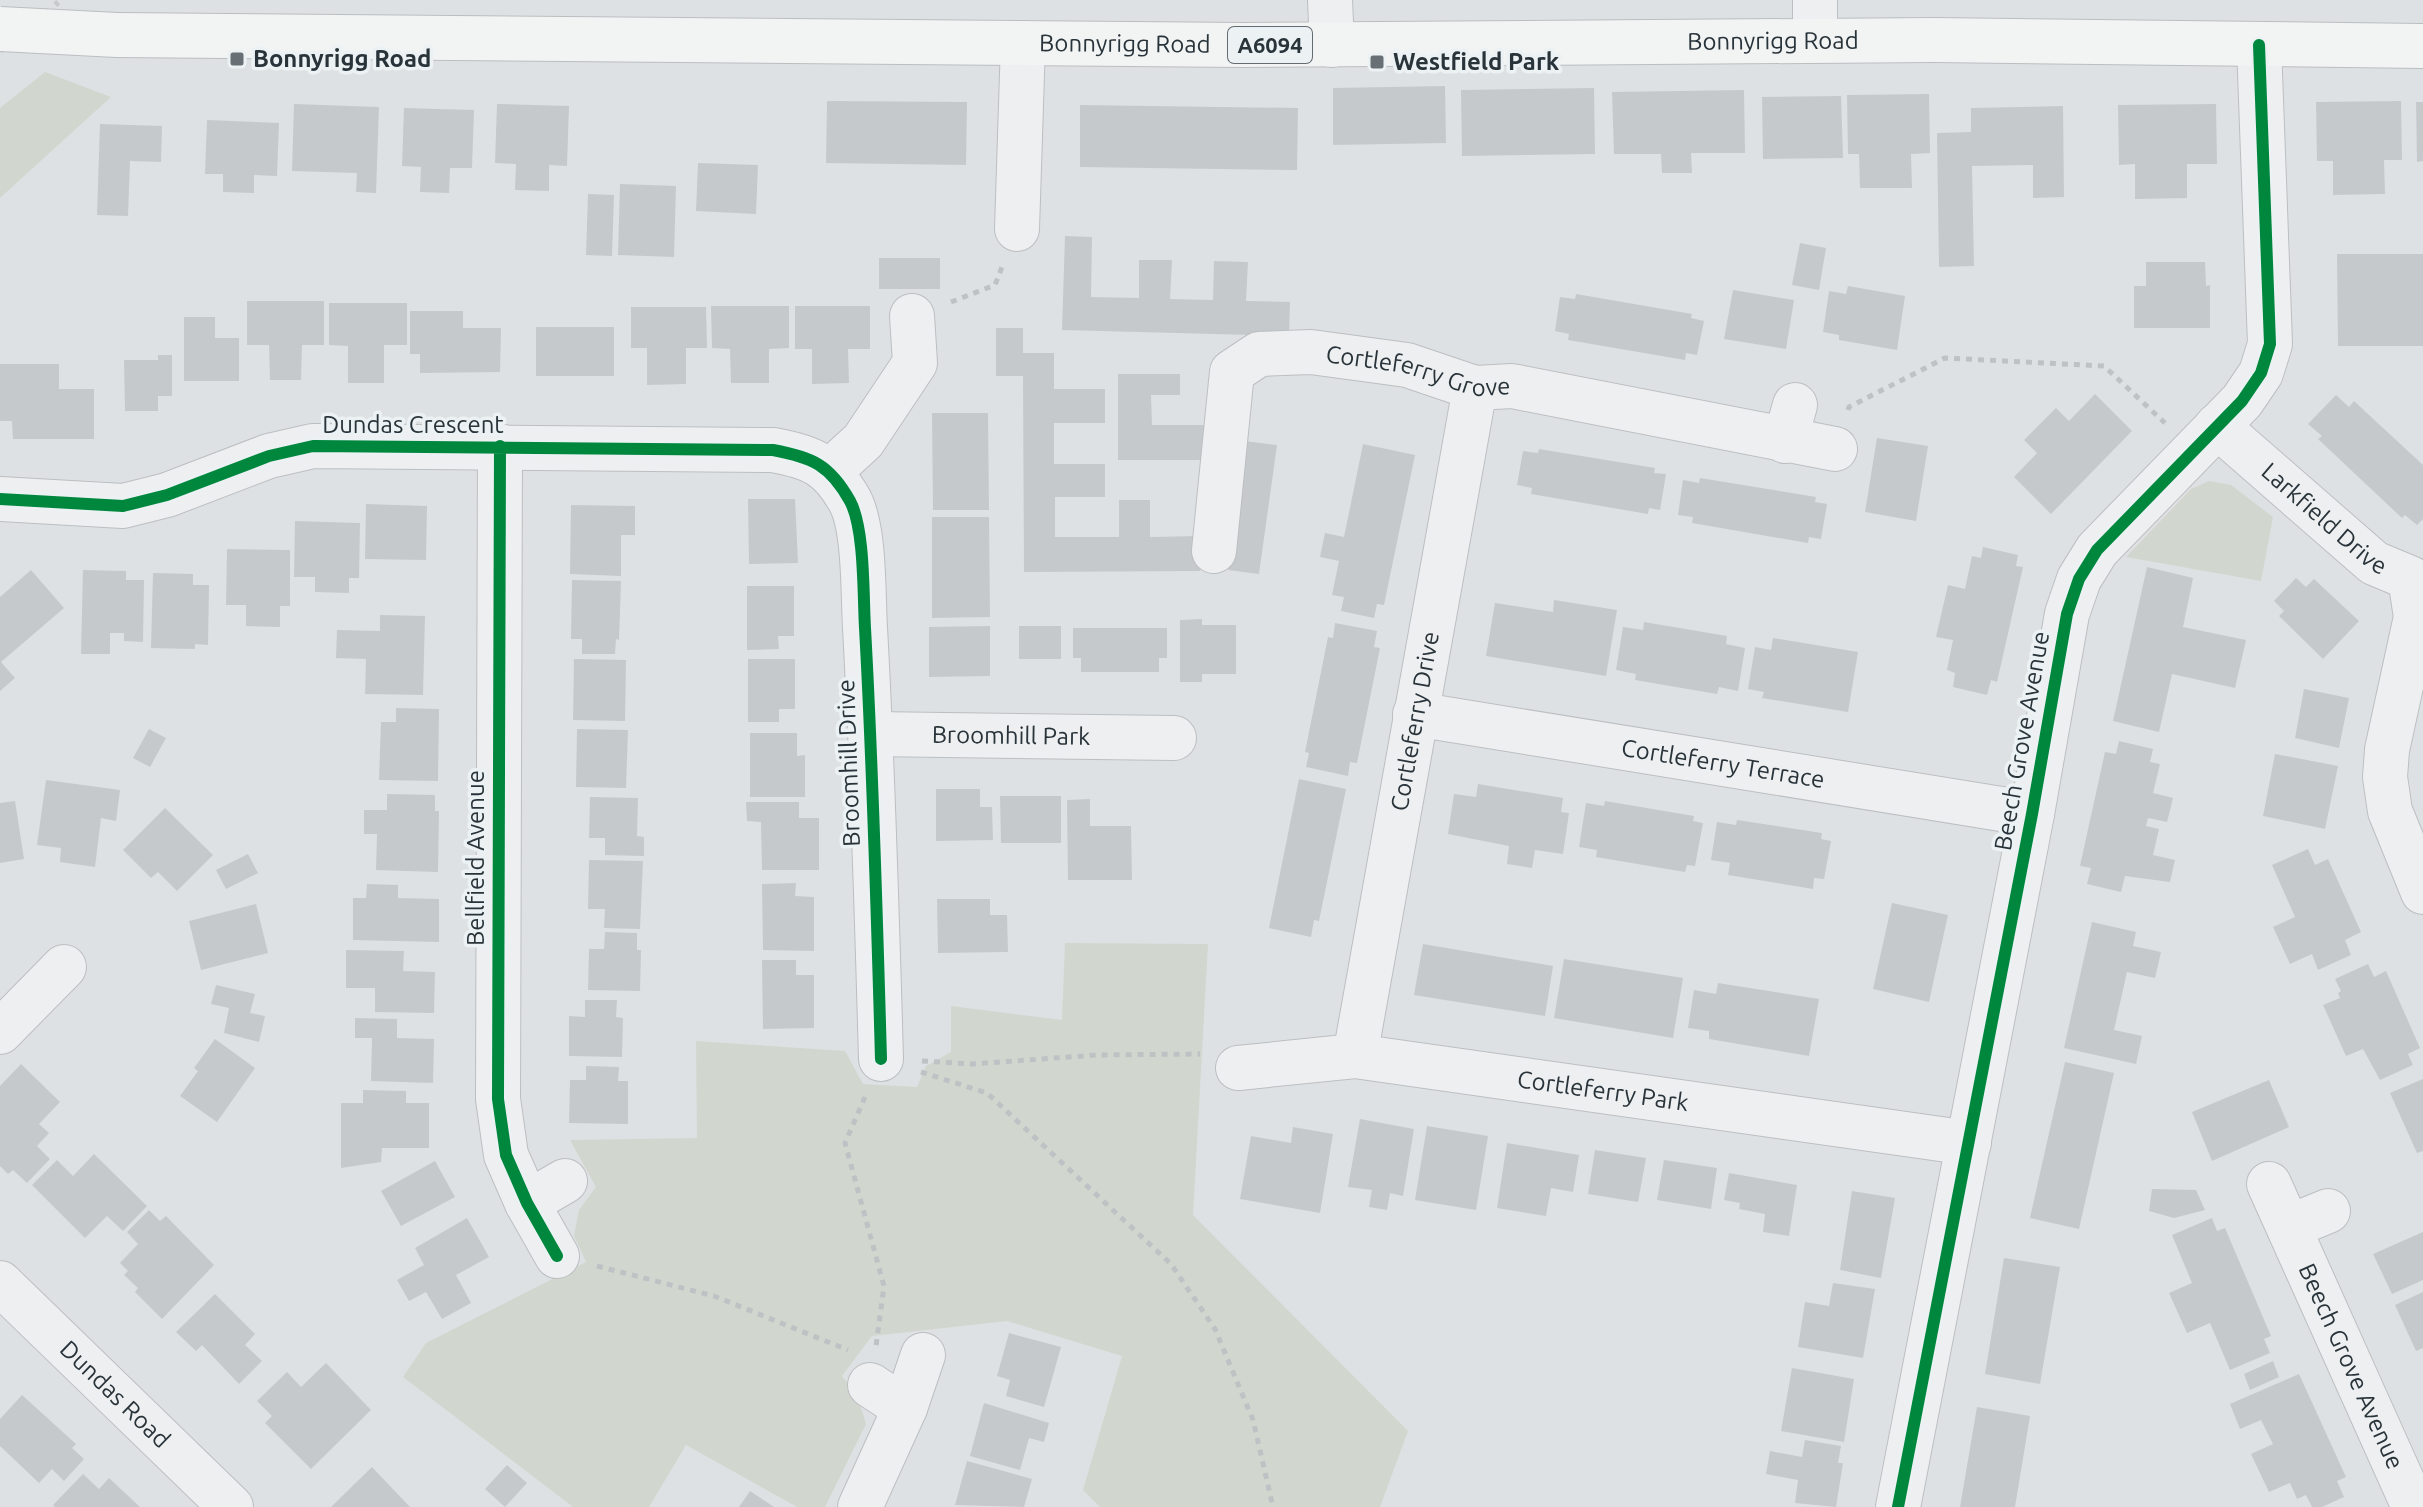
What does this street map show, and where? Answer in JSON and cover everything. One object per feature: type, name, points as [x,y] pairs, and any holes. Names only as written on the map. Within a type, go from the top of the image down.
[{"type":"main road","name":"Bonnyrigg Road","points":[[0,29],[117,35],[1332,45],[1815,20],[2259,45],[2423,46]]},
{"type":"street","points":[[1330,0],[1332,45]]},
{"type":"street","points":[[1017,229],[1023,43]]},
{"type":"street","name":"Beech Grove Avenue","points":[[1898,1507],[2032,814],[2067,614],[2079,579],[2097,550],[2242,401],[2261,373],[2270,344],[2259,45]]},
{"type":"street","points":[[829,472],[863,441],[915,363],[912,316]]},
{"type":"street","name":"Cortleferry Grove","points":[[1214,551],[1232,372],[1259,354],[1311,352],[1407,365],[1475,388],[1512,386],[1790,423],[1835,449]]},
{"type":"street","name":"Cortleferry Drive","points":[[1355,1056],[1475,388]]},
{"type":"street","name":"Larkfield Drive","points":[[2217,426],[2374,563],[2416,575],[2416,617],[2387,750],[2385,777],[2390,811],[2423,892]]},
{"type":"street","name":"Dundas Crescent","points":[[0,499],[123,506],[167,495],[269,456],[313,446],[773,450],[805,456],[829,472]]},
{"type":"street","name":"Bellfield Avenue","points":[[500,446],[498,1099],[506,1155],[527,1203],[557,1256]]},
{"type":"street","name":"Broomhill Drive","points":[[829,472],[852,503],[860,539],[871,734],[881,1059]]},
{"type":"street","name":"Cortleferry Terrace","points":[[1415,714],[2032,814]]},
{"type":"street","name":"Broomhill Park","points":[[871,734],[1159,749]]},
{"type":"street","points":[[0,1032],[64,967]]},
{"type":"street","name":"Cortleferry Park","points":[[1238,1068],[1355,1056],[1969,1143]]},
{"type":"street","points":[[527,1203],[565,1181]]},
{"type":"street","name":"Beech Grove Avenue","points":[[2269,1184],[2414,1507]]},
{"type":"street","points":[[2289,1227],[2328,1211]]},
{"type":"street","name":"Dundas Road","points":[[0,1283],[231,1507]]},
{"type":"street","points":[[860,1507],[883,1384],[923,1355]]},
{"type":"path","points":[[912,316],[995,285],[1017,229]]},
{"type":"path","points":[[1835,449],[1849,407],[1945,358],[2104,366],[2181,438],[2217,426]]},
{"type":"path","points":[[881,1059],[972,1064],[1097,1055],[1217,1053],[1238,1068]]},
{"type":"path","points":[[557,1256],[714,1296],[883,1384],[884,1286],[845,1143],[881,1059]]},
{"type":"path","points":[[881,1059],[987,1093],[1171,1264],[1215,1329],[1253,1420],[1273,1507]]},
{"type":"shaded area","points":[[45,72],[111,97],[0,198],[0,108]]},
{"type":"shaded area","points":[[2209,481],[2231,485],[2273,517],[2261,581],[2126,557],[2191,489]]},
{"type":"shaded area","points":[[1065,943],[1208,944],[1193,1215],[1408,1431],[1380,1507],[1100,1507],[1083,1490],[1122,1356],[1007,1321],[872,1336],[842,1376],[857,1395],[866,1424],[825,1507],[797,1507],[686,1445],[649,1507],[573,1507],[403,1377],[426,1343],[586,1262],[574,1236],[579,1210],[596,1187],[570,1140],[697,1138],[696,1041],[845,1051],[863,1084],[917,1087],[926,1066],[951,1052],[951,1006],[1062,1020]]},
{"type":"building","points":[[1445,86],[1446,143],[1333,145],[1333,88]]},
{"type":"building","points":[[1594,88],[1595,154],[1462,156],[1461,90]]},
{"type":"building","points":[[1744,90],[1745,153],[1691,153],[1692,173],[1662,173],[1661,154],[1614,154],[1612,92]]},
{"type":"building","points":[[1929,94],[1930,153],[1911,154],[1912,188],[1860,188],[1859,154],[1848,154],[1847,95]]},
{"type":"building","points":[[1841,96],[1843,158],[1763,159],[1762,97]]},
{"type":"building","points":[[827,101],[967,102],[966,165],[826,163]]},
{"type":"building","points":[[2401,101],[2402,160],[2384,160],[2385,194],[2333,195],[2333,161],[2317,161],[2316,102]]},
{"type":"building","points":[[2416,102],[2423,102],[2423,161],[2417,162]]},
{"type":"building","points":[[294,104],[379,107],[376,193],[356,192],[357,173],[292,171]]},
{"type":"building","points":[[497,104],[569,106],[567,166],[549,165],[549,191],[515,190],[516,164],[495,163]]},
{"type":"building","points":[[2216,104],[2217,164],[2187,164],[2187,198],[2135,199],[2135,164],[2119,165],[2118,105]]},
{"type":"building","points":[[1080,105],[1298,108],[1297,170],[1080,167]]},
{"type":"building","points":[[2063,106],[2064,197],[2033,198],[2033,165],[1972,166],[1974,266],[1939,267],[1937,133],[1971,132],[1971,108]]},
{"type":"building","points":[[404,108],[474,110],[472,168],[450,168],[449,193],[420,192],[421,167],[402,166]]},
{"type":"building","points":[[207,120],[279,123],[277,176],[254,175],[254,193],[223,192],[223,174],[205,174]]},
{"type":"building","points":[[100,124],[162,126],[161,162],[130,161],[128,216],[97,215]]},
{"type":"building","points":[[698,163],[758,165],[756,214],[696,211]]},
{"type":"building","points":[[620,184],[676,186],[674,257],[618,255]]},
{"type":"building","points":[[588,194],[614,195],[612,256],[586,255]]},
{"type":"building","points":[[1065,236],[1092,237],[1091,297],[1139,298],[1139,260],[1172,260],[1170,299],[1213,300],[1214,261],[1248,262],[1246,301],[1290,302],[1289,336],[1062,330]]},
{"type":"building","points":[[1800,243],[1826,248],[1819,290],[1792,285]]},
{"type":"building","points":[[2337,254],[2423,254],[2423,346],[2338,346]]},
{"type":"building","points":[[879,258],[940,258],[940,289],[879,289]]},
{"type":"building","points":[[2146,262],[2205,262],[2206,286],[2210,285],[2210,328],[2134,328],[2134,286],[2146,286]]},
{"type":"building","points":[[1848,286],[1905,296],[1897,350],[1839,340],[1839,335],[1823,332],[1829,291],[1846,294]]},
{"type":"building","points":[[1733,290],[1794,300],[1786,349],[1724,339]]},
{"type":"building","points":[[1576,294],[1692,314],[1691,318],[1704,321],[1697,355],[1686,353],[1685,360],[1568,340],[1569,334],[1555,331],[1560,297],[1575,299]]},
{"type":"building","points":[[247,301],[324,301],[324,345],[302,345],[301,380],[270,380],[269,345],[247,345]]},
{"type":"building","points":[[329,303],[407,303],[407,345],[384,345],[384,383],[348,383],[348,346],[329,345]]},
{"type":"building","points":[[711,306],[789,306],[789,348],[769,349],[769,383],[731,383],[730,349],[712,348]]},
{"type":"building","points":[[795,306],[870,306],[870,349],[848,349],[849,383],[812,384],[812,349],[795,349]]},
{"type":"building","points":[[631,307],[706,307],[707,348],[686,348],[686,384],[647,385],[647,348],[631,348]]},
{"type":"building","points":[[410,311],[463,311],[463,328],[501,328],[500,372],[420,373],[420,354],[410,354]]},
{"type":"building","points":[[184,317],[215,317],[215,338],[239,338],[239,381],[184,381]]},
{"type":"building","points":[[536,327],[614,327],[614,376],[536,376]]},
{"type":"building","points":[[996,328],[1023,328],[1023,353],[1054,353],[1054,389],[1105,389],[1105,423],[1054,423],[1054,464],[1105,464],[1105,497],[1055,497],[1055,537],[1119,537],[1119,500],[1150,500],[1150,537],[1200,536],[1200,571],[1024,572],[1023,376],[996,376]]},
{"type":"building","points":[[158,355],[172,355],[172,396],[158,396],[158,411],[125,411],[124,360],[158,360]]},
{"type":"building","points":[[0,364],[59,364],[59,389],[94,389],[94,439],[13,439],[12,421],[0,421]]},
{"type":"building","points":[[1118,374],[1180,374],[1180,395],[1151,395],[1152,425],[1209,425],[1209,460],[1118,460]]},
{"type":"building","points":[[2095,394],[2132,431],[2051,514],[2014,477],[2037,453],[2024,440],[2056,408],[2069,421]]},
{"type":"building","points":[[2336,395],[2349,407],[2354,401],[2423,465],[2423,519],[2417,525],[2405,515],[2402,518],[2318,439],[2322,436],[2308,424]]},
{"type":"building","points":[[932,413],[988,413],[989,510],[933,510]]},
{"type":"building","points":[[1877,438],[1928,446],[1916,521],[1865,512]]},
{"type":"building","points":[[1245,441],[1277,445],[1259,574],[1228,570]]},
{"type":"building","points":[[1363,444],[1415,455],[1384,605],[1377,604],[1374,618],[1341,611],[1344,597],[1332,595],[1339,561],[1320,557],[1325,533],[1344,537]]},
{"type":"building","points":[[1539,449],[1655,468],[1654,473],[1666,474],[1660,510],[1649,508],[1648,514],[1531,494],[1532,488],[1517,485],[1523,451],[1538,453]]},
{"type":"building","points":[[1700,478],[1816,497],[1815,502],[1827,504],[1821,539],[1809,537],[1808,543],[1692,523],[1693,517],[1678,515],[1683,480],[1699,483]]},
{"type":"building","points":[[748,499],[795,499],[798,563],[749,564]]},
{"type":"building","points":[[366,504],[427,506],[426,560],[365,559]]},
{"type":"building","points":[[571,505],[635,506],[635,535],[621,535],[621,576],[570,574]]},
{"type":"building","points":[[932,517],[989,517],[990,617],[932,618]]},
{"type":"building","points":[[295,521],[360,523],[359,578],[349,578],[349,593],[315,592],[315,577],[294,577]]},
{"type":"building","points":[[1983,547],[2018,555],[2016,566],[2023,567],[1997,682],[1991,680],[1987,695],[1953,687],[1955,673],[1947,670],[1953,640],[1936,637],[1948,585],[1965,589],[1972,556],[1981,558]]},
{"type":"building","points":[[227,549],[290,550],[290,606],[280,606],[280,627],[246,626],[246,605],[226,605]]},
{"type":"building","points":[[2147,567],[2193,578],[2183,627],[2246,640],[2235,688],[2172,674],[2159,732],[2113,721]]},
{"type":"building","points":[[31,570],[64,608],[1,662],[15,678],[0,691],[0,597]]},
{"type":"building","points":[[83,570],[126,571],[126,580],[144,580],[143,642],[124,641],[124,633],[110,633],[110,654],[81,654]]},
{"type":"building","points":[[153,573],[193,574],[193,585],[209,585],[208,645],[195,644],[195,649],[151,648]]},
{"type":"building","points":[[2296,578],[2306,587],[2314,579],[2359,621],[2323,659],[2279,616],[2284,611],[2274,601]]},
{"type":"building","points":[[572,580],[621,581],[619,640],[616,639],[615,654],[582,654],[582,639],[571,639]]},
{"type":"building","points":[[747,586],[794,586],[794,636],[778,636],[779,649],[747,650]]},
{"type":"building","points":[[1554,600],[1617,610],[1606,676],[1486,656],[1495,603],[1553,612]]},
{"type":"building","points":[[380,615],[425,616],[423,695],[365,694],[366,659],[336,658],[337,630],[380,631]]},
{"type":"building","points":[[1202,619],[1202,625],[1236,625],[1236,674],[1202,674],[1202,682],[1180,682],[1180,620]]},
{"type":"building","points":[[1644,622],[1727,636],[1726,644],[1745,648],[1738,691],[1719,687],[1717,694],[1635,680],[1636,674],[1616,670],[1623,627],[1643,630]]},
{"type":"building","points":[[1335,623],[1377,631],[1374,647],[1380,648],[1357,763],[1350,762],[1348,776],[1306,767],[1309,753],[1305,752],[1328,637],[1333,638]]},
{"type":"building","points":[[990,626],[990,676],[929,677],[929,627]]},
{"type":"building","points":[[1019,626],[1061,626],[1061,659],[1019,659]]},
{"type":"building","points":[[1073,628],[1167,628],[1167,658],[1159,658],[1159,672],[1081,672],[1081,658],[1073,658]]},
{"type":"building","points":[[1773,638],[1858,652],[1848,712],[1762,698],[1764,692],[1748,689],[1755,647],[1771,650]]},
{"type":"building","points":[[574,659],[626,660],[625,721],[573,720]]},
{"type":"building","points":[[748,659],[795,659],[795,709],[779,709],[779,722],[748,722]]},
{"type":"building","points":[[2304,689],[2349,698],[2339,748],[2295,738]]},
{"type":"building","points":[[396,708],[439,709],[438,781],[379,780],[381,722],[396,722]]},
{"type":"building","points":[[149,729],[166,738],[150,767],[133,758]]},
{"type":"building","points":[[577,729],[628,730],[626,788],[576,787]]},
{"type":"building","points":[[750,733],[797,733],[797,756],[805,755],[805,797],[750,797]]},
{"type":"building","points":[[2119,741],[2153,749],[2150,762],[2160,764],[2153,793],[2173,798],[2167,822],[2148,818],[2146,826],[2159,829],[2153,855],[2175,860],[2170,882],[2125,876],[2121,892],[2087,884],[2091,868],[2080,866],[2105,752],[2116,754]]},
{"type":"building","points":[[2275,754],[2338,766],[2325,829],[2263,816]]},
{"type":"building","points":[[1299,779],[1346,789],[1319,921],[1314,920],[1311,937],[1269,928]]},
{"type":"building","points":[[46,780],[120,790],[116,821],[101,818],[95,867],[60,862],[61,848],[37,845]]},
{"type":"building","points":[[1478,784],[1563,798],[1561,812],[1569,813],[1563,854],[1535,850],[1532,868],[1507,864],[1509,846],[1448,834],[1454,794],[1476,797]]},
{"type":"building","points":[[936,789],[980,789],[980,807],[992,807],[993,840],[936,841]]},
{"type":"building","points":[[387,794],[435,795],[435,811],[439,811],[438,872],[376,870],[377,834],[364,834],[364,810],[387,810]]},
{"type":"building","points":[[1000,796],[1061,796],[1061,843],[1001,843]]},
{"type":"building","points":[[590,797],[638,798],[637,836],[644,837],[644,856],[605,855],[605,838],[589,838]]},
{"type":"building","points":[[1090,799],[1090,826],[1131,826],[1132,880],[1068,880],[1067,800]]},
{"type":"building","points":[[15,801],[24,859],[0,863],[0,803]]},
{"type":"building","points":[[1605,801],[1694,816],[1693,821],[1703,823],[1695,866],[1687,865],[1685,872],[1596,857],[1597,850],[1579,847],[1586,803],[1604,806]]},
{"type":"building","points":[[746,802],[799,802],[799,818],[819,818],[819,870],[762,870],[761,822],[747,821]]},
{"type":"building","points":[[165,808],[213,855],[177,891],[158,872],[151,878],[123,850]]},
{"type":"building","points":[[1737,820],[1822,833],[1821,839],[1831,841],[1824,879],[1814,878],[1813,889],[1728,875],[1730,863],[1711,860],[1717,822],[1736,825]]},
{"type":"building","points":[[2308,849],[2315,865],[2328,859],[2361,932],[2345,940],[2351,955],[2318,970],[2312,954],[2290,964],[2273,927],[2295,917],[2272,865]]},
{"type":"building","points":[[248,854],[258,873],[226,889],[216,870]]},
{"type":"building","points":[[589,860],[643,861],[640,929],[604,928],[605,909],[588,909]]},
{"type":"building","points":[[796,883],[795,896],[814,897],[814,951],[763,950],[762,884]]},
{"type":"building","points":[[367,884],[398,885],[398,898],[439,899],[439,942],[353,940],[353,898],[366,898]]},
{"type":"building","points":[[937,899],[990,899],[990,915],[1007,915],[1008,952],[938,953]]},
{"type":"building","points":[[1892,903],[1948,915],[1929,1002],[1873,989]]},
{"type":"building","points":[[256,904],[268,953],[201,970],[189,921]]},
{"type":"building","points":[[2092,922],[2136,932],[2133,946],[2161,952],[2155,978],[2127,972],[2114,1030],[2142,1036],[2136,1064],[2064,1048]]},
{"type":"building","points":[[605,932],[637,933],[637,950],[641,950],[640,991],[588,990],[589,949],[604,949]]},
{"type":"building","points":[[1423,944],[1553,966],[1545,1016],[1414,995]]},
{"type":"building","points":[[346,950],[404,951],[403,971],[435,972],[434,1013],[375,1012],[375,988],[346,988]]},
{"type":"building","points":[[1564,959],[1683,978],[1673,1038],[1554,1018]]},
{"type":"building","points":[[762,960],[796,960],[796,975],[814,975],[814,1028],[763,1029]]},
{"type":"building","points":[[2368,964],[2374,977],[2386,971],[2420,1048],[2408,1054],[2413,1065],[2380,1080],[2363,1049],[2346,1056],[2323,1005],[2340,998],[2338,993],[2341,991],[2335,979]]},
{"type":"building","points":[[1718,983],[1819,999],[1809,1056],[1709,1039],[1709,1031],[1688,1028],[1694,990],[1716,994]]},
{"type":"building","points":[[216,985],[255,994],[250,1013],[265,1016],[259,1042],[224,1033],[229,1008],[211,1004]]},
{"type":"building","points":[[585,1000],[617,1000],[616,1017],[623,1018],[622,1057],[569,1056],[569,1016],[585,1017]]},
{"type":"building","points":[[355,1018],[397,1019],[397,1038],[434,1039],[433,1083],[371,1081],[372,1038],[355,1038]]},
{"type":"building","points":[[215,1039],[255,1068],[217,1122],[180,1096],[198,1071],[194,1068]]},
{"type":"building","points":[[2065,1062],[2114,1073],[2079,1229],[2030,1218]]},
{"type":"building","points":[[21,1064],[60,1102],[39,1124],[49,1133],[37,1146],[50,1159],[27,1183],[13,1170],[8,1174],[0,1166],[0,1086]]},
{"type":"building","points":[[586,1066],[619,1067],[618,1081],[628,1081],[628,1124],[569,1123],[570,1080],[586,1080]]},
{"type":"building","points":[[2423,1079],[2423,1151],[2417,1153],[2390,1093]]},
{"type":"building","points":[[2269,1080],[2289,1127],[2212,1161],[2192,1112]]},
{"type":"building","points":[[363,1090],[406,1091],[406,1103],[429,1103],[429,1148],[382,1148],[381,1162],[341,1168],[341,1103],[363,1103]]},
{"type":"building","points":[[1360,1119],[1414,1129],[1403,1196],[1390,1193],[1387,1210],[1369,1207],[1372,1190],[1348,1187]]},
{"type":"building","points":[[1427,1126],[1488,1136],[1476,1210],[1415,1200]]},
{"type":"building","points":[[1293,1127],[1333,1134],[1320,1213],[1240,1199],[1251,1136],[1291,1143]]},
{"type":"building","points":[[1507,1143],[1579,1155],[1573,1192],[1551,1188],[1546,1216],[1497,1208]]},
{"type":"building","points":[[1595,1150],[1646,1158],[1638,1202],[1588,1194]]},
{"type":"building","points":[[94,1154],[147,1206],[123,1231],[107,1216],[85,1238],[32,1185],[57,1160],[73,1176]]},
{"type":"building","points":[[1664,1160],[1717,1168],[1711,1209],[1657,1200]]},
{"type":"building","points":[[435,1161],[455,1197],[401,1226],[381,1191]]},
{"type":"building","points":[[1729,1173],[1797,1185],[1789,1236],[1763,1232],[1765,1214],[1739,1209],[1740,1203],[1724,1200]]},
{"type":"building","points":[[2152,1189],[2196,1190],[2205,1210],[2174,1218],[2149,1211]]},
{"type":"building","points":[[1852,1191],[1895,1198],[1881,1278],[1840,1270]]},
{"type":"building","points":[[149,1210],[160,1221],[166,1216],[214,1265],[162,1319],[135,1292],[138,1288],[124,1275],[128,1271],[120,1263],[138,1244],[127,1232]]},
{"type":"building","points":[[467,1218],[489,1257],[456,1275],[471,1303],[442,1319],[426,1292],[409,1301],[397,1280],[424,1265],[415,1248]]},
{"type":"building","points":[[2212,1218],[2217,1231],[2225,1228],[2271,1336],[2264,1339],[2270,1353],[2230,1370],[2210,1323],[2187,1333],[2169,1293],[2192,1283],[2172,1235]]},
{"type":"building","points":[[2423,1232],[2423,1280],[2392,1294],[2373,1254]]},
{"type":"building","points":[[2004,1258],[2060,1267],[2040,1384],[1985,1374]]},
{"type":"building","points":[[1833,1283],[1875,1289],[1863,1358],[1798,1347],[1805,1302],[1829,1306]]},
{"type":"building","points":[[2423,1292],[2423,1348],[2416,1351],[2395,1305]]},
{"type":"building","points":[[215,1294],[255,1334],[245,1345],[262,1361],[239,1384],[202,1345],[196,1351],[176,1332]]},
{"type":"building","points":[[1009,1333],[1061,1347],[1044,1407],[1006,1396],[1010,1380],[997,1376]]},
{"type":"building","points":[[2273,1361],[2279,1377],[2250,1390],[2244,1374]]},
{"type":"building","points":[[326,1363],[371,1410],[311,1469],[265,1423],[272,1416],[257,1401],[287,1372],[301,1387]]},
{"type":"building","points":[[1792,1368],[1854,1379],[1844,1442],[1781,1431]]},
{"type":"building","points":[[2299,1374],[2346,1477],[2337,1481],[2344,1497],[2322,1507],[2312,1507],[2306,1495],[2297,1499],[2290,1483],[2269,1492],[2251,1454],[2273,1444],[2261,1420],[2240,1429],[2230,1404]]},
{"type":"building","points":[[22,1395],[76,1444],[72,1448],[84,1459],[64,1481],[52,1469],[39,1483],[0,1446],[0,1419]]},
{"type":"building","points":[[984,1403],[1049,1423],[1044,1442],[1029,1438],[1020,1470],[970,1456]]},
{"type":"building","points":[[1977,1407],[2030,1416],[2015,1507],[1960,1507]]},
{"type":"building","points":[[1805,1440],[1841,1446],[1838,1463],[1843,1463],[1836,1507],[1795,1503],[1798,1480],[1766,1474],[1770,1451],[1802,1457]]},
{"type":"building","points":[[967,1461],[1032,1479],[1024,1507],[955,1505]]},
{"type":"building","points":[[507,1465],[527,1483],[505,1507],[485,1489]]},
{"type":"building","points":[[372,1467],[410,1507],[331,1507]]},
{"type":"building","points":[[83,1474],[99,1489],[109,1478],[140,1507],[55,1507],[53,1505]]},
{"type":"building","points":[[750,1491],[774,1507],[739,1507]]},
{"type":"railway","points":[[0,51],[61,0]]},
{"type":"cycle path","points":[[1898,1507],[2032,814],[2067,614],[2079,579],[2097,550],[2242,401],[2261,373],[2270,344],[2259,45]]},
{"type":"cycle path","points":[[0,499],[123,506],[167,495],[269,456],[313,446],[773,450],[819,465],[835,479],[850,501],[861,545],[873,789],[881,1059]]},
{"type":"cycle path","points":[[500,446],[498,1099],[506,1155],[527,1203],[557,1256]]},
{"type":"place","name":"Bonnyrigg Road","points":[[237,59]]},
{"type":"place","name":"Westfield Park","points":[[1377,62]]}]
